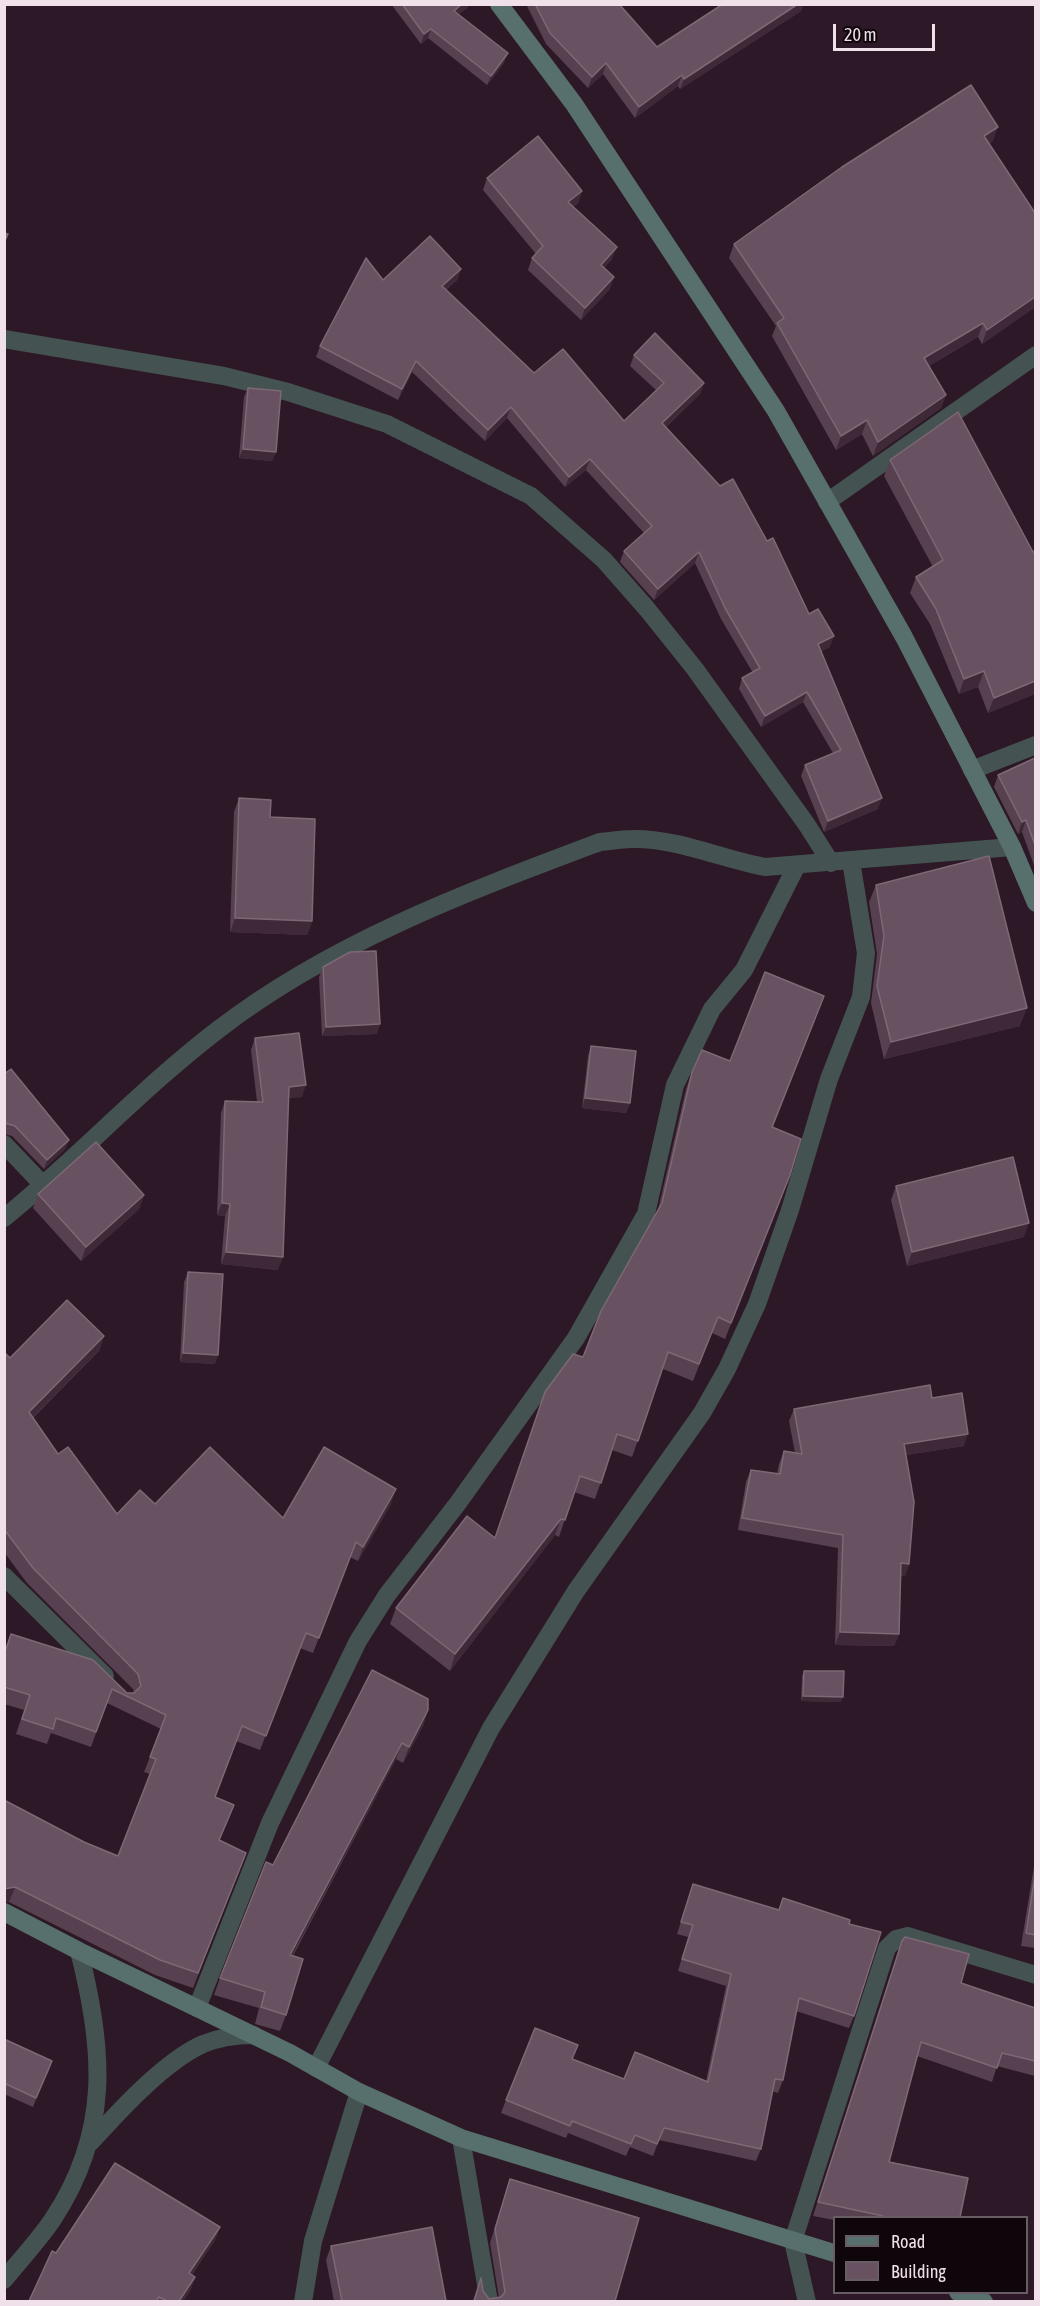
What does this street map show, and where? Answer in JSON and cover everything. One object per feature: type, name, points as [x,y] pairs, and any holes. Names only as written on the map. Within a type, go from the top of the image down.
[{"type":"street","points":[[499,4],[581,114],[776,411],[904,637],[1012,847],[1035,903]]},
{"type":"street","points":[[4,339],[224,376],[288,392],[387,424],[531,495],[604,560],[661,626],[695,669],[807,825],[831,863]]},
{"type":"street","points":[[827,502],[1035,355]]},
{"type":"street","points":[[972,770],[1035,745]]},
{"type":"street","points":[[4,1218],[44,1186],[175,1065],[220,1028],[325,959],[399,921],[600,842],[634,839],[677,846],[754,865],[831,863],[1012,847]]},
{"type":"street","points":[[316,2068],[491,1728],[576,1591],[702,1413],[727,1369],[757,1304],[790,1210],[829,1079],[861,997],[866,953],[851,861]]},
{"type":"street","points":[[197,2008],[270,1823],[358,1641],[387,1595],[458,1503],[576,1338],[646,1214],[675,1085],[712,1009],[744,970],[796,865]]},
{"type":"street","points":[[4,1144],[44,1186]]},
{"type":"street","points":[[4,1576],[117,1688]]},
{"type":"street","points":[[4,1912],[79,1951],[254,2035],[360,2092],[461,2138],[833,2253]]},
{"type":"street","points":[[807,2301],[793,2241],[887,1948],[896,1940],[908,1936],[1035,1975]]},
{"type":"street","points":[[4,2280],[53,2219],[90,2143],[97,2110],[100,2070],[90,1995],[79,1951]]},
{"type":"street","points":[[90,2143],[150,2083],[202,2044],[230,2036],[254,2035]]},
{"type":"street","points":[[303,2301],[313,2241],[360,2092]]},
{"type":"street","points":[[461,2138],[489,2301]]},
{"type":"street","points":[[964,2294],[984,2301]]},
{"type":"building","points":[[402,4],[462,4],[454,11],[508,53],[491,76],[431,29],[424,34]]},
{"type":"building","points":[[535,4],[619,4],[657,47],[723,4],[798,4],[684,79],[682,75],[639,107],[606,63],[592,77],[550,33]]},
{"type":"building","points":[[971,85],[998,127],[984,136],[1035,213],[1035,297],[987,330],[983,323],[924,358],[946,395],[878,442],[867,420],[841,436],[777,323],[784,318],[734,244],[842,167]]},
{"type":"building","points":[[538,136],[582,191],[568,202],[617,247],[601,265],[614,277],[585,308],[532,258],[543,246],[487,178]]},
{"type":"building","points":[[430,236],[461,269],[442,286],[534,373],[563,349],[624,421],[664,383],[634,355],[655,333],[704,383],[662,423],[720,486],[733,479],[767,541],[773,538],[809,614],[818,609],[834,636],[818,644],[882,798],[828,821],[805,765],[841,750],[807,692],[765,716],[742,678],[760,668],[725,608],[699,552],[658,589],[624,551],[652,526],[590,459],[569,477],[511,407],[488,430],[416,361],[402,389],[320,346],[366,258],[383,280]]},
{"type":"building","points":[[248,388],[281,391],[276,452],[243,449]]},
{"type":"building","points":[[958,412],[1033,552],[1035,551],[1035,681],[994,698],[984,671],[964,679],[936,609],[916,577],[943,560],[890,460]]},
{"type":"building","points":[[1035,758],[1035,845],[1026,820],[1022,822],[998,775]]},
{"type":"building","points":[[239,798],[271,800],[270,817],[315,819],[312,921],[235,918]]},
{"type":"building","points":[[989,856],[1027,1008],[891,1042],[877,986],[884,936],[876,885]]},
{"type":"building","points":[[376,951],[380,1024],[326,1027],[323,967],[350,952]]},
{"type":"building","points":[[765,972],[824,996],[772,1127],[801,1139],[790,1175],[731,1323],[718,1317],[699,1364],[668,1352],[638,1441],[617,1434],[601,1483],[580,1476],[565,1520],[561,1519],[455,1654],[396,1608],[467,1516],[495,1538],[545,1392],[573,1354],[583,1357],[601,1311],[662,1203],[692,1072],[702,1050],[730,1061]]},
{"type":"building","points":[[299,1033],[306,1085],[289,1087],[283,1257],[226,1252],[230,1204],[222,1203],[225,1101],[263,1102],[255,1038]]},
{"type":"building","points":[[591,1046],[636,1051],[630,1103],[585,1098]]},
{"type":"building","points":[[11,1069],[69,1140],[47,1160],[15,1126],[4,1124],[4,1074]]},
{"type":"building","points":[[96,1142],[144,1195],[86,1247],[38,1194]]},
{"type":"building","points":[[1013,1157],[1029,1223],[912,1252],[896,1186]]},
{"type":"building","points":[[188,1272],[223,1274],[218,1355],[183,1353]]},
{"type":"building","points":[[67,1300],[104,1336],[29,1412],[58,1454],[68,1447],[117,1514],[140,1490],[155,1504],[210,1447],[283,1518],[324,1447],[396,1489],[363,1547],[356,1542],[319,1638],[306,1633],[266,1736],[242,1726],[215,1797],[234,1805],[219,1840],[246,1853],[198,1973],[160,1960],[15,1887],[4,1889],[4,1800],[84,1842],[118,1856],[156,1759],[150,1757],[166,1715],[112,1689],[96,1732],[56,1718],[53,1729],[22,1719],[30,1695],[4,1687],[4,1655],[11,1634],[93,1660],[127,1693],[134,1693],[141,1686],[138,1674],[33,1568],[4,1529],[4,1352],[10,1358]]},
{"type":"building","points":[[930,1385],[932,1398],[962,1393],[968,1434],[904,1444],[914,1502],[909,1564],[901,1563],[899,1634],[840,1632],[843,1535],[742,1518],[751,1470],[780,1474],[784,1451],[802,1454],[794,1409]]},
{"type":"building","points":[[372,1670],[428,1699],[428,1710],[409,1747],[402,1743],[290,1955],[303,1959],[286,2015],[261,2007],[265,1992],[220,1978],[266,1862],[273,1865]]},
{"type":"building","points":[[804,1671],[844,1671],[843,1697],[803,1696]]},
{"type":"building","points":[[1035,1875],[1035,1935],[1026,1933]]},
{"type":"building","points":[[693,1884],[779,1910],[783,1898],[850,1920],[849,1924],[881,1932],[854,2016],[799,1998],[783,2080],[775,2079],[761,2149],[664,2128],[657,2144],[635,2135],[631,2144],[572,2121],[570,2126],[506,2100],[535,2028],[578,2045],[572,2059],[624,2079],[635,2052],[708,2082],[731,1974],[682,1959],[693,1925],[681,1922]]},
{"type":"building","points":[[905,1937],[969,1954],[961,1983],[1035,2008],[1035,2061],[1002,2053],[997,2068],[921,2042],[889,2162],[968,2178],[960,2216],[883,2216],[818,2202]]},
{"type":"building","points":[[4,2039],[52,2061],[36,2098],[4,2083]]},
{"type":"building","points":[[115,2163],[220,2227],[189,2273],[195,2277],[179,2301],[167,2301],[159,2297],[156,2301],[29,2301],[52,2251],[56,2253]]},
{"type":"building","points":[[510,2179],[639,2218],[615,2301],[474,2301],[481,2278],[483,2291],[489,2299],[501,2297],[505,2292],[495,2229]]},
{"type":"building","points":[[432,2227],[446,2301],[342,2301],[331,2246]]}]
